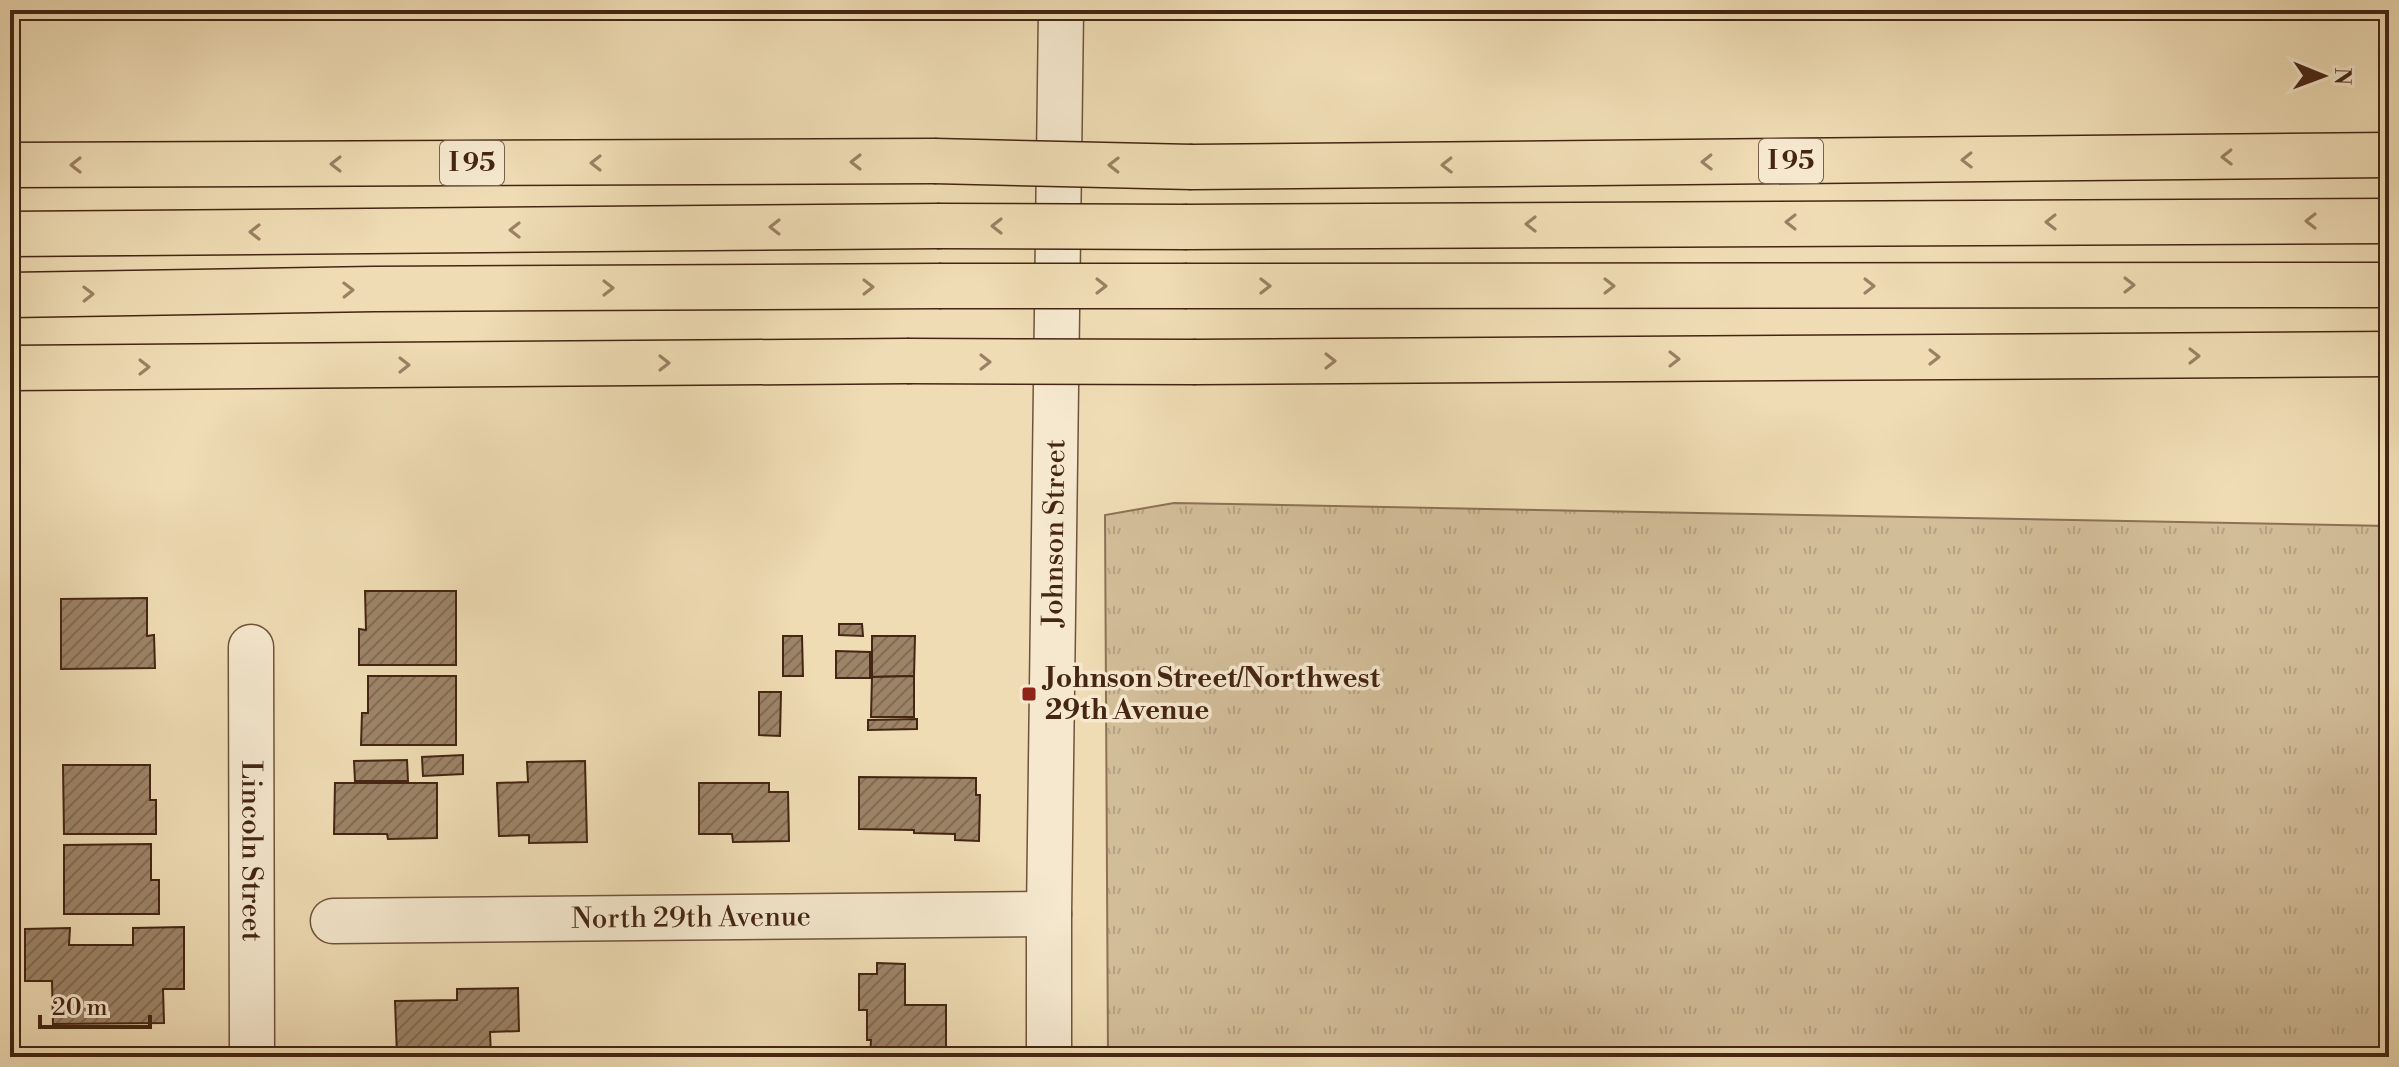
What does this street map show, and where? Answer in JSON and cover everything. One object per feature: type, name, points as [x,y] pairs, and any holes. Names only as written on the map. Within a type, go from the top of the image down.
[{"type":"highway","name":"I 95","points":[[10,165],[934,161],[1192,167],[2389,155]]},
{"type":"highway","points":[[10,234],[937,226],[2389,221]]},
{"type":"highway","points":[[10,295],[939,286],[2389,285]]},
{"type":"highway","points":[[10,368],[2389,354]]},
{"type":"street","name":"Johnson Street","points":[[1049,1057],[1061,10]]},
{"type":"street","name":"Lincoln Street","points":[[251,647],[252,1057]]},
{"type":"street","name":"North 29th Avenue","points":[[333,921],[1049,914]]},
{"type":"green space","points":[[1174,503],[2389,526],[2389,1057],[1108,1057],[1105,515]]},
{"type":"building","points":[[365,591],[456,591],[456,665],[359,665],[359,629],[366,630]]},
{"type":"building","points":[[147,598],[147,636],[154,635],[155,668],[61,669],[61,599]]},
{"type":"building","points":[[839,624],[862,624],[863,636],[839,635]]},
{"type":"building","points":[[783,636],[802,636],[803,676],[783,676]]},
{"type":"building","points":[[872,636],[915,636],[914,676],[872,677]]},
{"type":"building","points":[[836,651],[870,652],[870,678],[836,678]]},
{"type":"building","points":[[368,676],[456,676],[456,745],[361,745],[362,713],[368,713]]},
{"type":"building","points":[[914,676],[914,717],[871,717],[872,677]]},
{"type":"building","points":[[759,692],[781,692],[780,736],[759,735]]},
{"type":"building","points":[[917,719],[917,729],[868,730],[868,720]]},
{"type":"building","points":[[463,755],[463,774],[423,776],[422,757]]},
{"type":"building","points":[[407,760],[408,781],[355,781],[354,761]]},
{"type":"building","points":[[585,761],[587,842],[529,843],[529,835],[499,836],[497,783],[528,782],[527,762]]},
{"type":"building","points":[[63,765],[150,765],[150,800],[156,800],[156,834],[64,834]]},
{"type":"building","points":[[859,777],[976,778],[976,795],[980,795],[979,841],[955,840],[955,834],[859,829]]},
{"type":"building","points":[[335,783],[437,783],[437,838],[388,839],[387,834],[334,834]]},
{"type":"building","points":[[699,783],[769,783],[769,792],[788,792],[789,841],[733,842],[732,834],[699,834]]},
{"type":"building","points":[[151,844],[151,880],[159,880],[159,914],[64,914],[64,845]]},
{"type":"building","points":[[184,927],[184,989],[163,989],[164,1023],[53,1024],[52,981],[25,981],[25,929],[70,928],[69,945],[133,945],[133,928]]},
{"type":"building","points":[[877,963],[905,964],[905,1005],[946,1005],[946,1057],[870,1057],[867,1010],[859,1010],[859,974],[877,974]]},
{"type":"building","points":[[518,988],[519,1031],[490,1032],[491,1057],[397,1056],[395,1001],[457,1000],[457,989]]},
{"type":"place","name":"Johnson Street/Northwest 29th Avenue","points":[[1029,694]]}]
